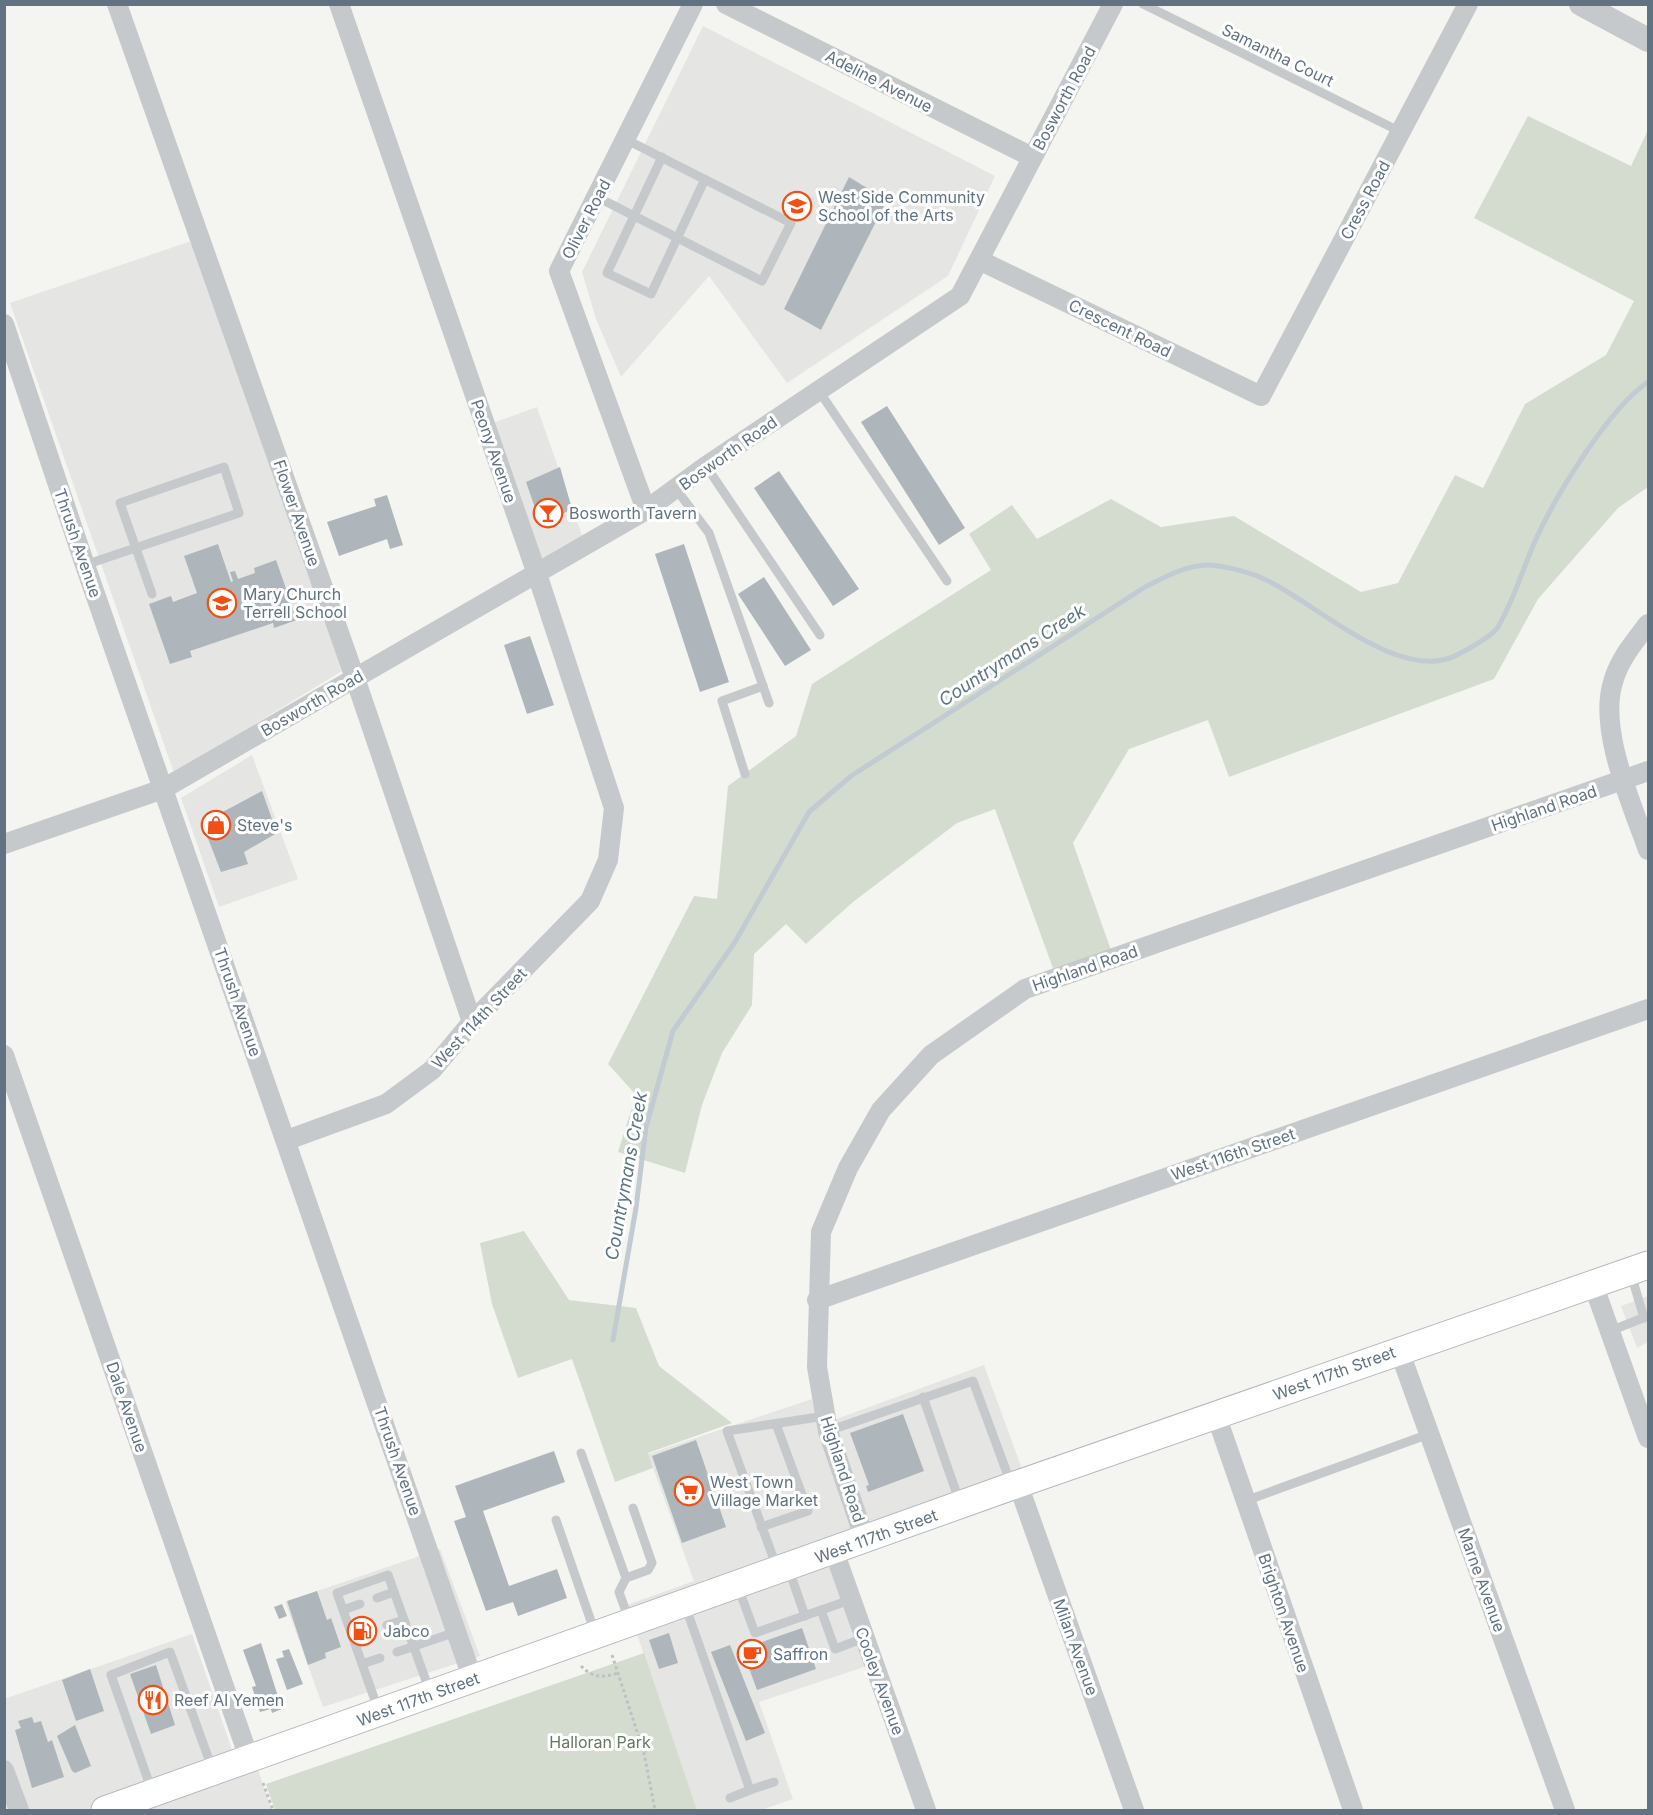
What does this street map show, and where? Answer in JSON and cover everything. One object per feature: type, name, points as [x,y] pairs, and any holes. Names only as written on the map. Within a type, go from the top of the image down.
[{"type":"main road","name":"West 117th Street","points":[[105,1810],[473,1680],[604,1645],[630,1622],[1399,1350],[1639,1268]]},
{"type":"street","name":"Flower Avenue","points":[[117,4],[355,678],[472,1022]]},
{"type":"street","name":"Peony Avenue","points":[[339,4],[537,574],[614,808],[608,860],[590,901]]},
{"type":"street","name":"Oliver Road","points":[[646,510],[559,271],[627,140],[693,4]]},
{"type":"street","name":"Adeline Avenue","points":[[726,4],[1032,157]]},
{"type":"street","name":"Bosworth Road","points":[[4,844],[163,789],[646,510],[706,466],[960,296],[1113,4]]},
{"type":"street","name":"Cress Road","points":[[1261,396],[1468,4]]},
{"type":"street","points":[[1581,4],[1648,40]]},
{"type":"street","name":"Crescent Road","points":[[979,260],[1261,396]]},
{"type":"street","name":"Thrush Avenue","points":[[4,324],[85,565],[287,1140],[473,1680]]},
{"type":"street","points":[[1648,624],[1627,652],[1612,683],[1609,717],[1624,780],[1648,850]]},
{"type":"street","name":"Highland Road","points":[[865,1540],[826,1424],[817,1366],[817,1300],[821,1232],[848,1168],[881,1110],[931,1055],[1025,989],[1648,771]]},
{"type":"street","name":"West 114th Street","points":[[287,1140],[386,1104],[432,1070],[472,1022],[590,901]]},
{"type":"street","name":"West 116th Street","points":[[817,1300],[1648,1009]]},
{"type":"street","name":"Dale Avenue","points":[[4,1055],[249,1758]]},
{"type":"street","points":[[1593,1284],[1648,1438]]},
{"type":"street","name":"Marne Avenue","points":[[1399,1350],[1565,1810]]},
{"type":"street","name":"Brighton Avenue","points":[[1216,1415],[1353,1810]]},
{"type":"street","name":"Milan Avenue","points":[[1015,1485],[1134,1810]]},
{"type":"street","name":"Cooley Avenue","points":[[834,1551],[926,1810]]},
{"type":"street","points":[[4,1770],[19,1810]]},
{"type":"lane","name":"Samantha Court","points":[[1143,4],[1401,132]]},
{"type":"lane","points":[[597,197],[762,281],[791,224],[627,140]]},
{"type":"lane","points":[[662,157],[608,273],[651,294],[705,179]]},
{"type":"lane","points":[[819,392],[947,581]]},
{"type":"lane","points":[[706,466],[820,635]]},
{"type":"lane","points":[[85,565],[136,548],[239,513],[224,467],[120,503],[136,548],[152,594]]},
{"type":"lane","points":[[676,489],[709,533],[769,703]]},
{"type":"lane","points":[[745,774],[722,701],[763,686]]},
{"type":"lane","points":[[1610,1331],[1646,1317],[1639,1268]]},
{"type":"lane","points":[[806,1616],[761,1527],[727,1431],[776,1424],[826,1424],[973,1381],[1015,1485]]},
{"type":"lane","points":[[923,1397],[961,1505]]},
{"type":"lane","points":[[761,1527],[808,1511],[776,1424]]},
{"type":"lane","points":[[1245,1501],[1429,1434]]},
{"type":"lane","points":[[581,1453],[626,1578]]},
{"type":"lane","points":[[630,1622],[619,1592],[626,1578],[648,1570],[651,1563],[633,1508]]},
{"type":"lane","points":[[556,1520],[604,1645]]},
{"type":"lane","points":[[379,1713],[337,1593],[388,1575],[431,1694]]},
{"type":"lane","points":[[737,1585],[755,1633],[850,1600]]},
{"type":"lane","points":[[377,1598],[394,1592]]},
{"type":"lane","points":[[684,1603],[750,1790]]},
{"type":"lane","points":[[343,1610],[360,1604]]},
{"type":"lane","points":[[821,1610],[835,1649],[864,1638]]},
{"type":"lane","points":[[387,1625],[404,1620]]},
{"type":"lane","points":[[353,1638],[370,1632]]},
{"type":"lane","points":[[397,1652],[456,1632]]},
{"type":"lane","points":[[153,1793],[111,1675],[170,1652],[213,1771]]},
{"type":"lane","points":[[362,1664],[380,1658]]},
{"type":"lane","points":[[730,1798],[774,1782]]},
{"type":"path","points":[[604,1645],[618,1673],[644,1753],[655,1810]]},
{"type":"path","points":[[581,1666],[588,1673],[602,1678],[618,1673]]},
{"type":"path","points":[[263,1783],[273,1810]]},
{"type":"shaded area","name":"West Side Community School of the Arts","points":[[703,26],[995,176],[948,276],[787,383],[709,276],[621,377],[596,319],[582,272]]},
{"type":"shaded area","points":[[194,240],[342,671],[174,773],[10,303]]},
{"type":"shaded area","points":[[537,407],[583,538],[539,565],[493,423]]},
{"type":"shaded area","points":[[252,755],[298,879],[219,907],[181,798]]},
{"type":"shaded area","points":[[1648,1296],[1648,1342],[1637,1348],[1621,1306]]},
{"type":"shaded area","points":[[984,1365],[1029,1488],[832,1561],[870,1665],[759,1702],[793,1799],[761,1810],[697,1810],[627,1605],[694,1581],[648,1454],[812,1399],[820,1425]]},
{"type":"shaded area","points":[[440,1549],[480,1656],[323,1707],[285,1602]]},
{"type":"shaded area","points":[[192,1634],[241,1776],[258,1770],[272,1810],[5,1810],[4,1699]]},
{"type":"green space","points":[[1528,116],[1631,166],[1648,130],[1648,487],[1618,508],[1538,599],[1494,679],[1229,777],[1208,720],[1129,749],[1073,843],[1111,950],[1054,971],[995,809],[957,823],[853,902],[806,944],[786,924],[754,954],[752,1005],[722,1053],[702,1105],[685,1173],[618,1152],[636,1095],[608,1064],[694,896],[717,899],[728,786],[796,736],[812,684],[991,570],[969,534],[1012,505],[1037,539],[1111,499],[1161,527],[1234,516],[1361,592],[1398,583],[1455,475],[1483,488],[1525,404],[1606,355],[1634,301],[1474,218]]},
{"type":"green space","points":[[524,1231],[569,1300],[636,1308],[659,1366],[732,1423],[648,1453],[653,1468],[615,1482],[572,1359],[518,1378],[492,1304],[480,1243]]},
{"type":"green space","name":"Halloran Park","points":[[644,1653],[697,1810],[275,1810],[266,1784]]},
{"type":"building","points":[[849,177],[887,200],[821,330],[784,309]]},
{"type":"building","points":[[887,406],[965,528],[939,545],[861,422]]},
{"type":"building","points":[[560,467],[572,509],[541,525],[526,482]]},
{"type":"building","points":[[779,471],[859,589],[833,606],[754,488]]},
{"type":"building","points":[[387,495],[403,545],[390,549],[387,539],[339,556],[327,522],[376,506],[374,499]]},
{"type":"building","name":"Mary Church Terrell School","points":[[218,544],[231,582],[233,581],[230,572],[235,571],[238,579],[255,573],[254,568],[276,560],[297,620],[274,628],[273,623],[190,651],[192,657],[170,664],[149,604],[171,596],[173,602],[197,593],[184,556]]},
{"type":"building","points":[[684,544],[729,682],[700,692],[655,554]]},
{"type":"building","points":[[764,577],[811,650],[785,666],[738,594]]},
{"type":"building","points":[[530,636],[554,705],[527,714],[504,645]]},
{"type":"building","points":[[262,791],[277,833],[244,852],[248,864],[221,872],[202,823]]},
{"type":"building","points":[[903,1414],[924,1471],[868,1492],[866,1486],[869,1485],[850,1433]]},
{"type":"building","name":"West Town Village Market","points":[[696,1440],[726,1527],[682,1543],[652,1456]]},
{"type":"building","points":[[554,1451],[565,1482],[483,1511],[509,1586],[557,1569],[567,1598],[518,1616],[513,1602],[486,1611],[454,1521],[466,1517],[455,1486]]},
{"type":"building","points":[[317,1591],[327,1620],[331,1618],[341,1647],[325,1653],[326,1658],[308,1665],[287,1601]]},
{"type":"building","points":[[282,1604],[287,1616],[279,1619],[274,1607]]},
{"type":"building","points":[[802,1628],[816,1669],[757,1690],[742,1649]]},
{"type":"building","points":[[669,1633],[678,1663],[659,1669],[649,1640]]},
{"type":"building","points":[[261,1643],[282,1709],[272,1713],[271,1709],[260,1712],[252,1687],[256,1686],[243,1650]]},
{"type":"building","points":[[730,1645],[765,1733],[746,1741],[711,1652]]},
{"type":"building","points":[[289,1649],[303,1684],[287,1690],[276,1659],[284,1657],[282,1651]]},
{"type":"building","name":"Reef Al Yemen","points":[[156,1665],[175,1725],[151,1734],[130,1674]]},
{"type":"building","points":[[90,1669],[104,1711],[76,1721],[62,1680]]},
{"type":"building","points":[[32,1717],[34,1723],[41,1721],[48,1742],[52,1740],[64,1777],[32,1788],[15,1730],[21,1728],[18,1721]]},
{"type":"building","points":[[75,1725],[91,1766],[75,1773],[72,1771],[57,1736]]},
{"type":"waterway","name":"Countrymans Creek","points":[[613,1340],[636,1208],[646,1127],[673,1031],[735,942],[809,812],[851,776],[1145,587],[1192,567],[1209,565],[1222,567],[1262,578],[1357,636],[1383,650],[1409,659],[1434,661],[1457,655],[1485,639],[1498,627],[1514,595],[1536,539],[1570,477],[1617,411],[1648,382]]},
{"type":"place","name":"West Side Community School of the Arts","points":[[797,206]]},
{"type":"place","name":"Bosworth Tavern","points":[[548,513]]},
{"type":"place","name":"Mary Church Terrell School","points":[[222,603]]},
{"type":"place","name":"Steve's","points":[[216,825]]},
{"type":"place","name":"West Town Village Market","points":[[689,1491]]},
{"type":"place","name":"Jabco","points":[[362,1631]]},
{"type":"place","name":"Saffron","points":[[752,1654]]},
{"type":"place","name":"Reef Al Yemen","points":[[153,1700]]}]
